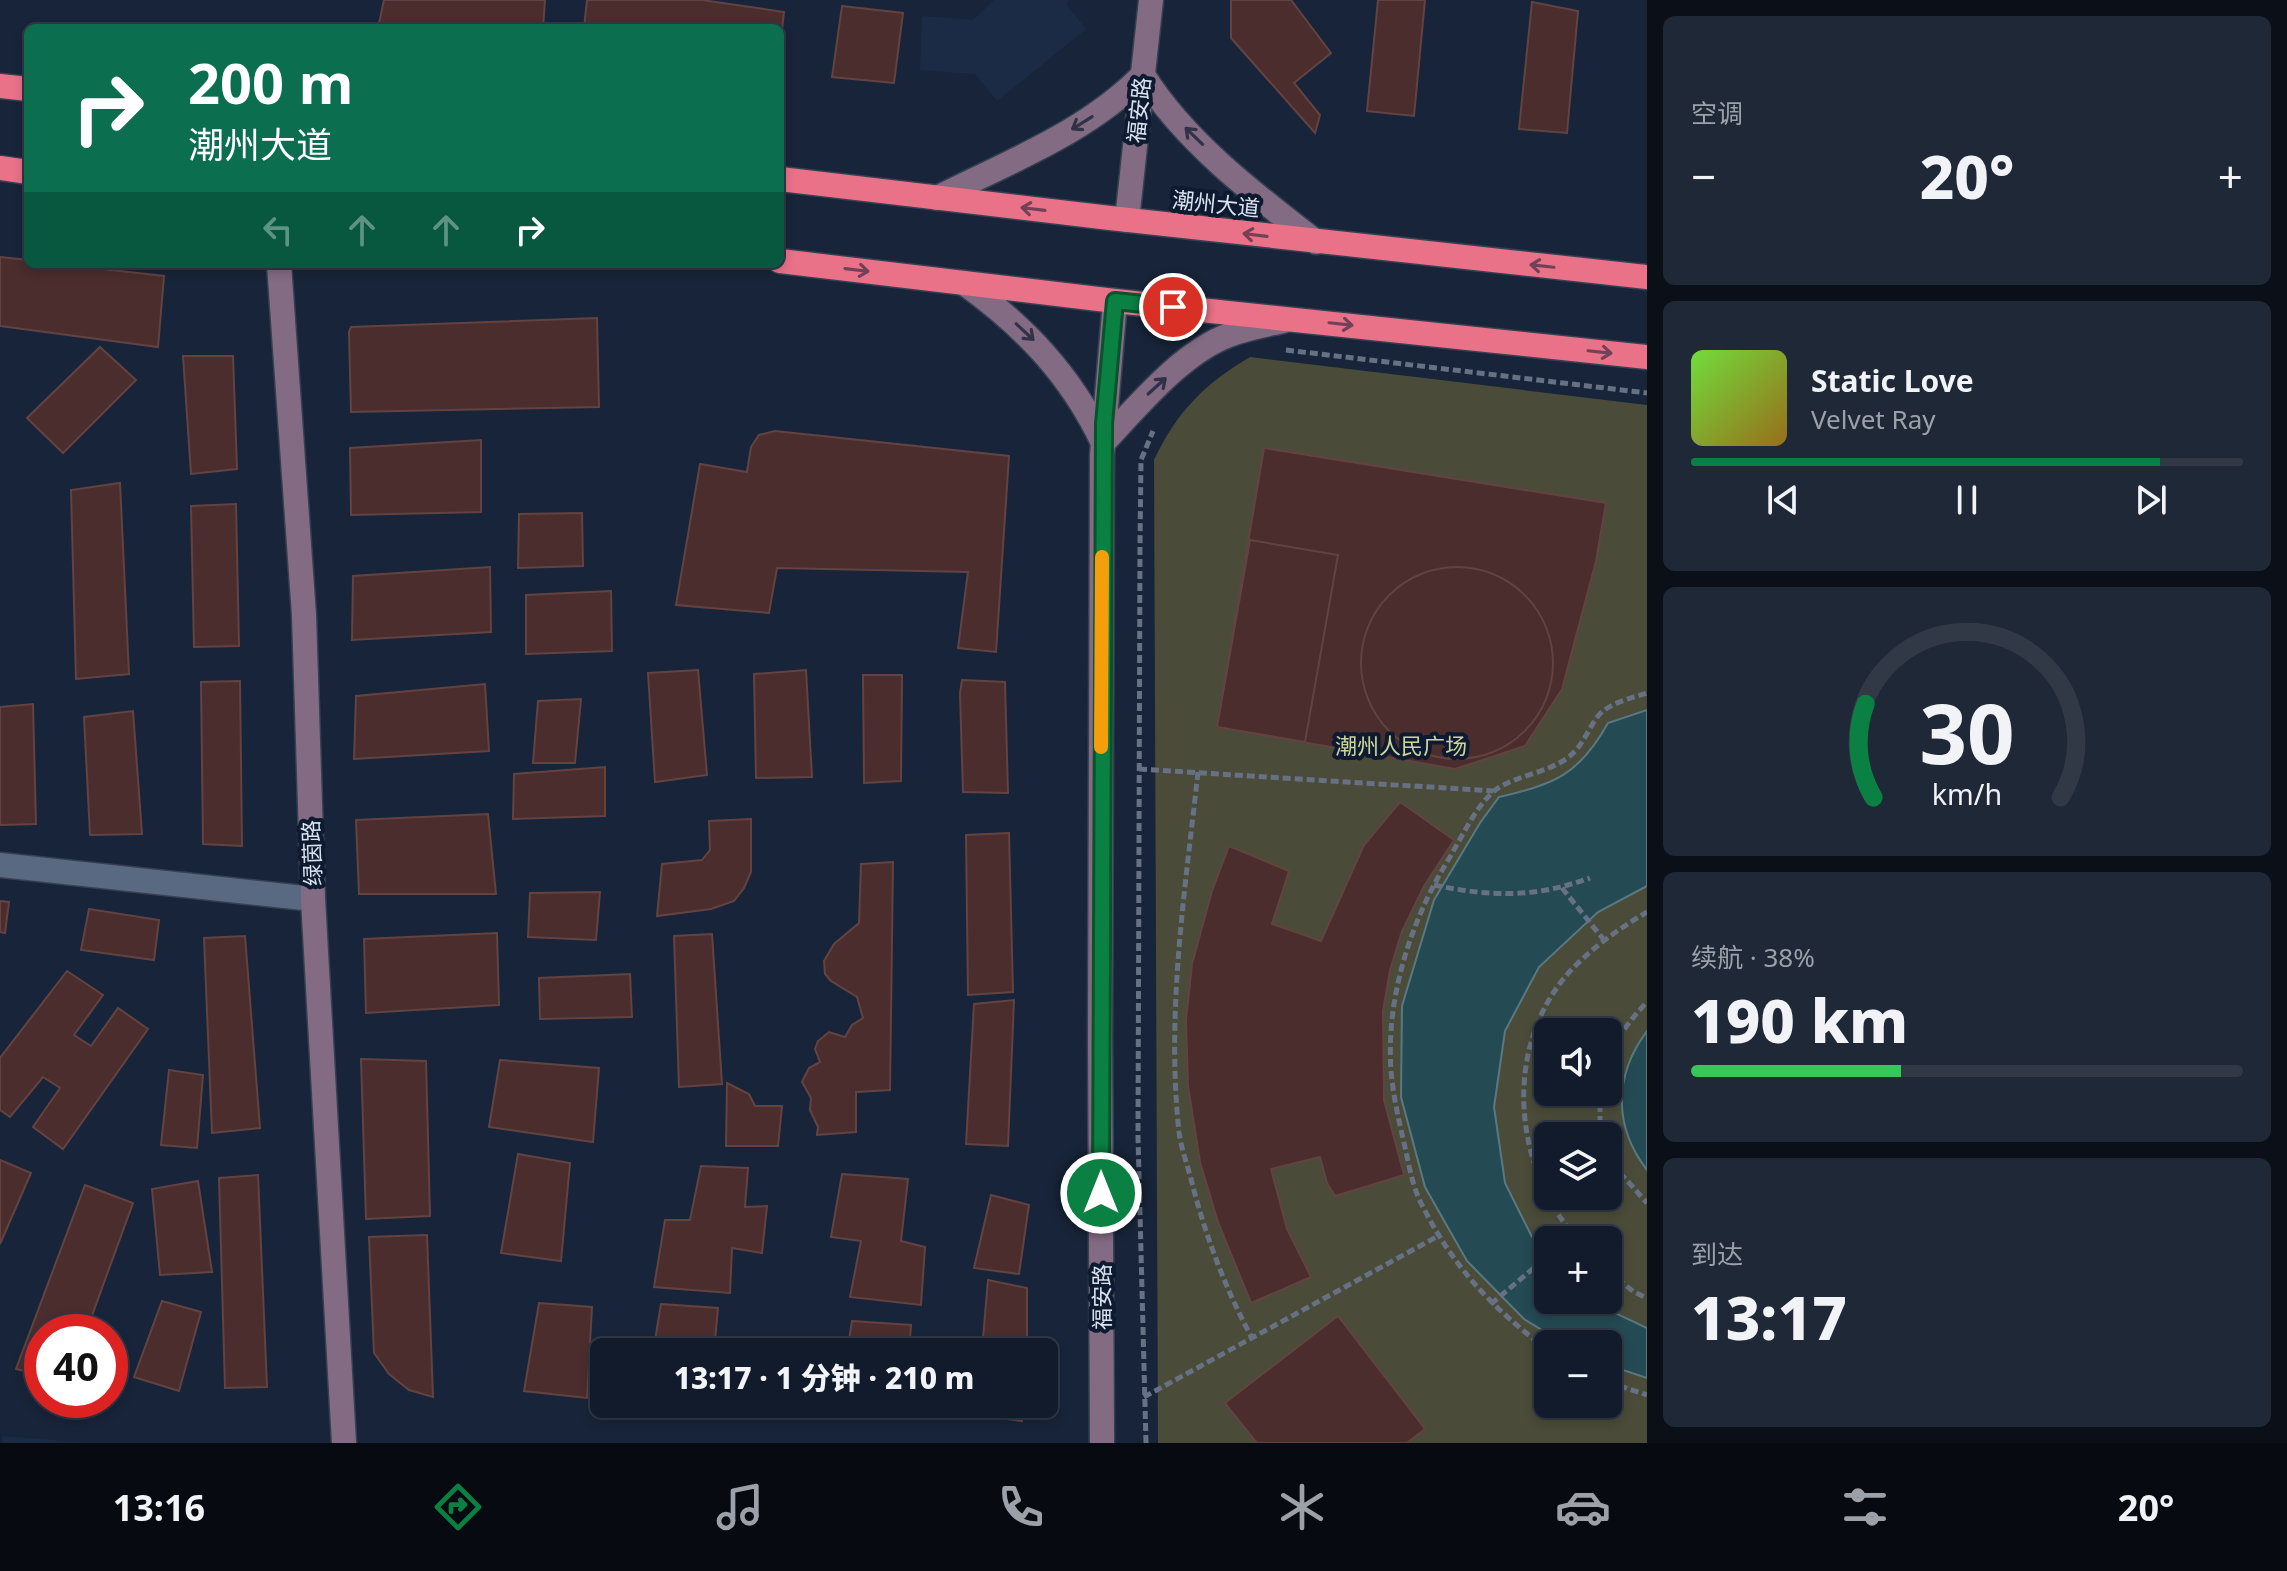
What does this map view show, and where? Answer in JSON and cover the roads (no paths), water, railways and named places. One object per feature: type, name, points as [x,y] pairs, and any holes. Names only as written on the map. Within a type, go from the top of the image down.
[{"type":"highway","points":[[0,86],[24,89]]},
{"type":"highway","points":[[0,168],[24,171]]},
{"type":"highway","name":"潮州大道","points":[[784,179],[1647,277]]},
{"type":"highway","points":[[784,261],[1115,301],[1647,357]]},
{"type":"street","name":"福安路","points":[[1127,220],[1151,0]]},
{"type":"street","points":[[937,198],[1080,126],[1121,97],[1143,75],[1160,102],[1185,128],[1241,181],[1316,242]]},
{"type":"street","name":"绿茵路","points":[[279,268],[304,615],[313,899],[344,1443]]},
{"type":"street","points":[[964,283],[999,308],[1036,342],[1079,396],[1103,443],[1155,386],[1191,358],[1225,336],[1289,319]]},
{"type":"street","name":"福安路","points":[[1102,1443],[1100,1021],[1103,443],[1115,301]]},
{"type":"street","points":[[0,865],[313,899]]},
{"type":"street","points":[[344,1443],[356,1443]]},
{"type":"park label","name":"潮州人民广场","points":[[1401,746]]}]
